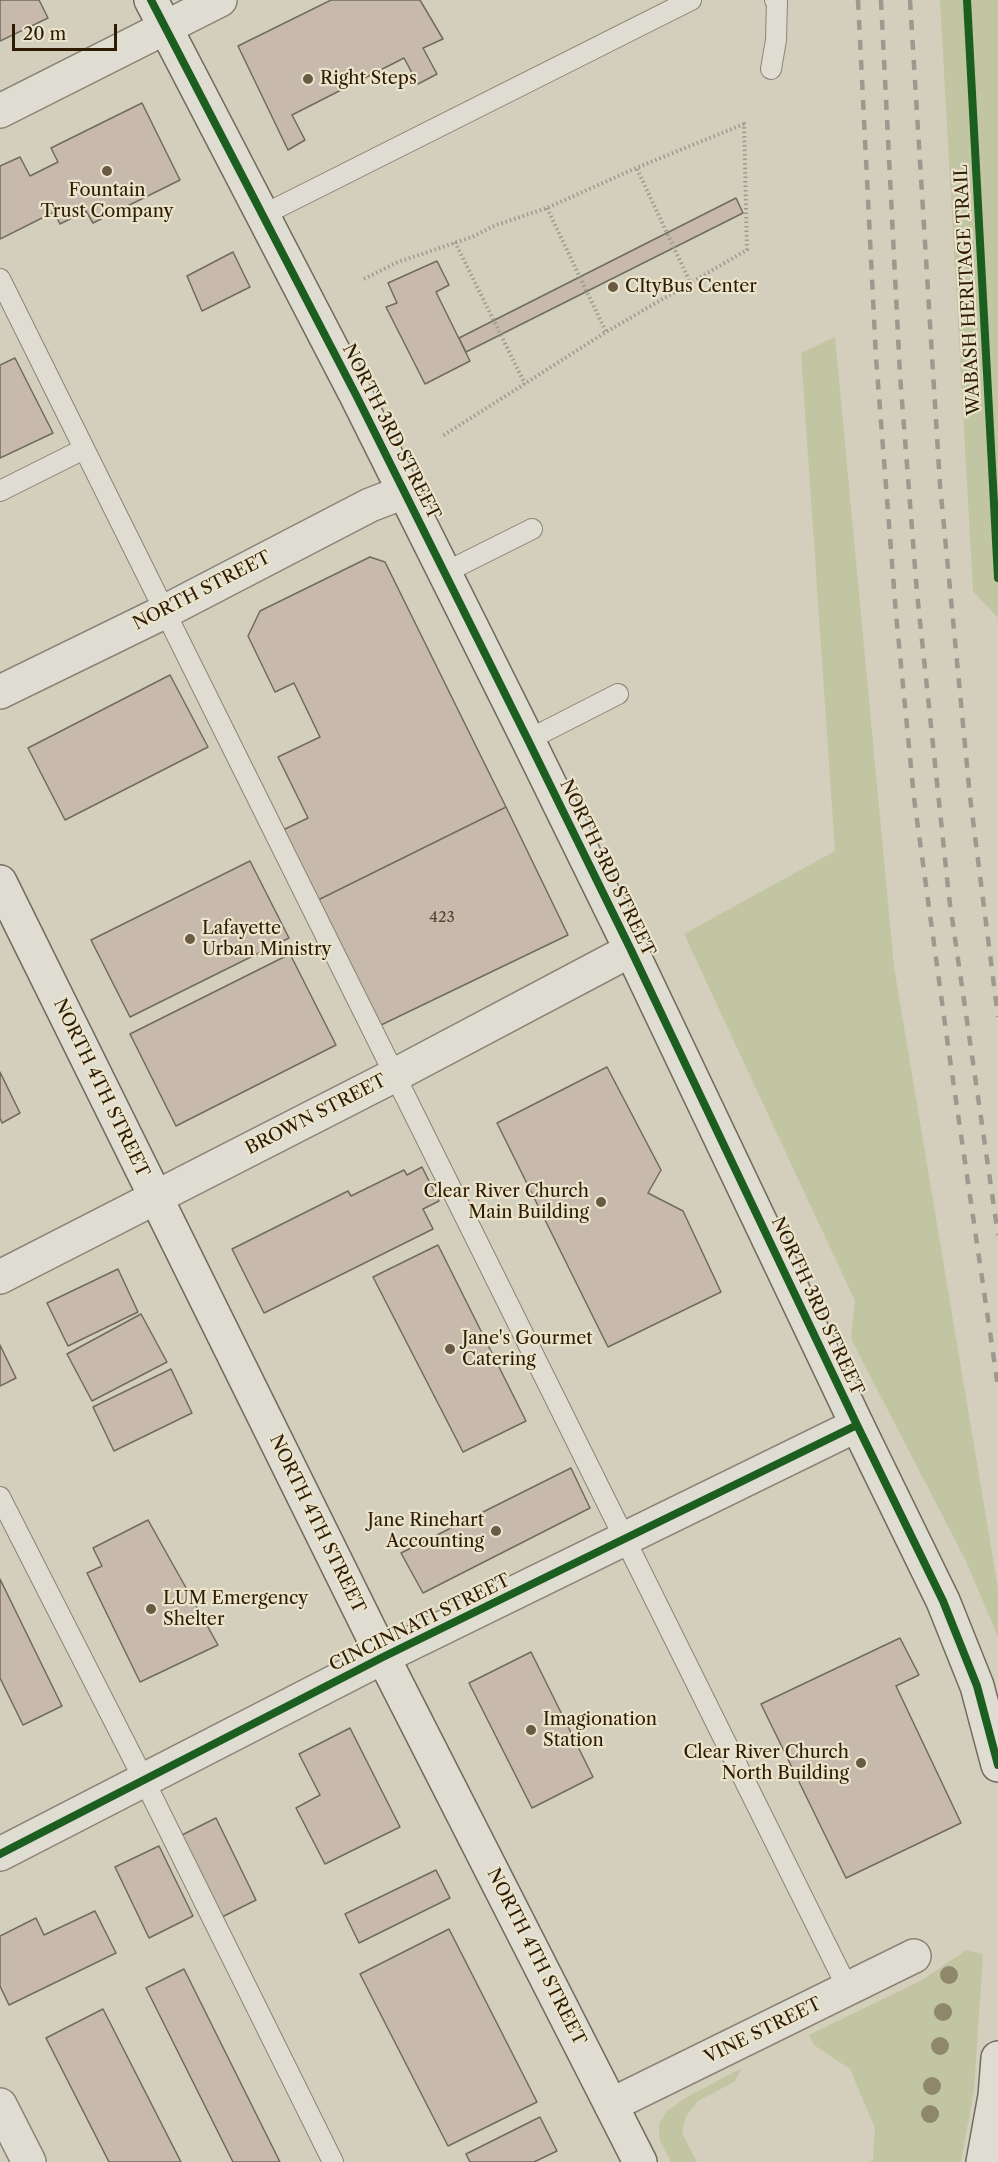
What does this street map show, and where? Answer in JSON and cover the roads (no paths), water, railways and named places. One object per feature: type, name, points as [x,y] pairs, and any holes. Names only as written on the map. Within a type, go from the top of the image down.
[{"type":"street","points":[[0,111],[159,14],[220,0]]},
{"type":"street","name":"NORTH 3RD STREET","points":[[159,14],[295,277],[528,740],[944,1601],[977,1686],[998,1765]]},
{"type":"street","name":"NORTH STREET","points":[[0,692],[166,611],[370,505],[404,492]]},
{"type":"street","name":"NORTH 4TH STREET","points":[[0,882],[383,1658],[640,2162]]},
{"type":"street","name":"BROWN STREET","points":[[0,1277],[395,1076],[631,950]]},
{"type":"street","name":"CINCINNATI STREET","points":[[0,1854],[383,1658],[857,1425]]},
{"type":"street","name":"VINE STREET","points":[[611,2106],[914,1956]]},
{"type":"street","points":[[983,2162],[995,2096],[998,2058]]},
{"type":"street","points":[[0,2104],[29,2162]]},
{"type":"lane","points":[[263,215],[691,0]]},
{"type":"lane","points":[[771,69],[776,40],[777,0]]},
{"type":"lane","points":[[0,279],[848,1989]]},
{"type":"lane","points":[[0,491],[84,449]]},
{"type":"lane","points":[[444,573],[532,529]]},
{"type":"lane","points":[[528,740],[618,694]]},
{"type":"lane","points":[[0,1497],[144,1780],[333,2162]]},
{"type":"railway","points":[[858,0],[876,358],[896,614],[914,798],[998,1387]]},
{"type":"railway","points":[[881,0],[900,375],[917,593],[949,897],[998,1235]]},
{"type":"railway","points":[[910,0],[940,485],[970,797],[998,1017]]},
{"type":"place","name":"Right Steps","points":[[308,79]]},
{"type":"place","name":"Fountain Trust Company","points":[[107,171]]},
{"type":"place","name":"CItyBus Center","points":[[613,287]]},
{"type":"place","name":"Lafayette Urban Ministry","points":[[190,939]]},
{"type":"place","name":"Clear River Church Main Building","points":[[601,1202]]},
{"type":"place","name":"Jane's Gourmet Catering","points":[[450,1349]]},
{"type":"place","name":"Jane Rinehart Accounting","points":[[496,1531]]},
{"type":"place","name":"LUM Emergency Shelter","points":[[151,1609]]},
{"type":"place","name":"Imagionation Station","points":[[531,1730]]},
{"type":"place","name":"Clear River Church North Building","points":[[861,1763]]}]
